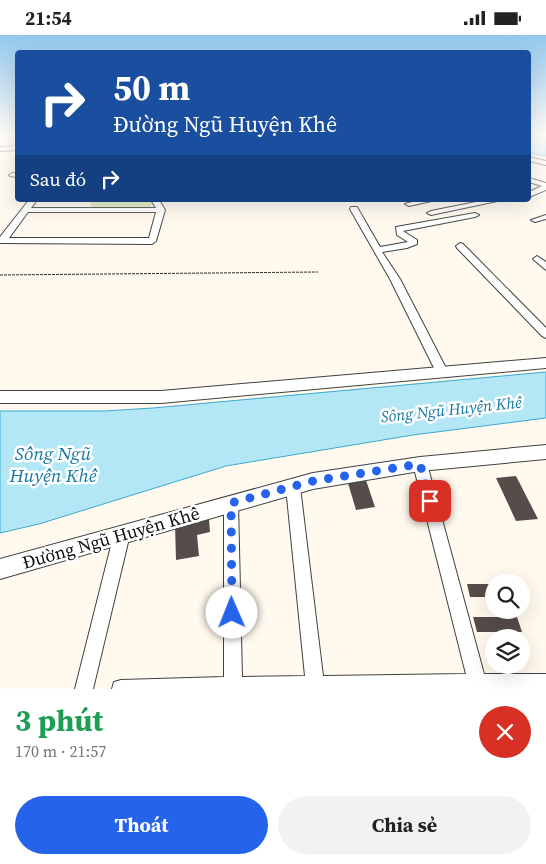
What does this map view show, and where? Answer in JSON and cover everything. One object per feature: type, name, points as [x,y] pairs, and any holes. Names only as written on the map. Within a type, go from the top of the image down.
[{"type":"street","points":[[531,181],[546,186]]},
{"type":"street","points":[[531,194],[546,186]]},
{"type":"street","points":[[1,240],[31,202]]},
{"type":"street","points":[[82,210],[86,202]]},
{"type":"street","points":[[1,240],[152,241],[161,210],[156,202]]},
{"type":"street","points":[[409,204],[420,202]]},
{"type":"street","points":[[431,213],[488,202]]},
{"type":"street","points":[[378,250],[414,242],[400,233],[399,229],[475,215],[467,206]]},
{"type":"street","points":[[354,209],[395,279],[442,372]]},
{"type":"street","points":[[25,210],[161,210]]},
{"type":"street","points":[[535,220],[546,217]]},
{"type":"street","points":[[460,246],[546,334]]},
{"type":"street","points":[[536,259],[546,267]]},
{"type":"street","points":[[0,397],[160,397],[546,363]]},
{"type":"street","name":"Đường Ngũ Huyện Khê","points":[[0,569],[313,481],[420,464],[546,452]]},
{"type":"street","points":[[420,464],[478,686]]},
{"type":"street","points":[[293,487],[315,685]]},
{"type":"street","points":[[231,503],[233,687]]},
{"type":"street","points":[[84,689],[122,534]]},
{"type":"street","points":[[132,689],[315,685],[478,686],[546,683]]},
{"type":"path","points":[[0,275],[318,272]]},
{"type":"green space","points":[[91,202],[153,203],[150,207],[143,209],[97,208],[90,205]]},
{"type":"water","name":"Sông Ngũ Huyện Khê","points":[[546,372],[546,418],[413,435],[226,466],[39,524],[0,533],[0,411],[104,411],[153,408]]},
{"type":"building","points":[[516,476],[538,519],[516,521],[496,478]]},
{"type":"building","points":[[366,480],[375,507],[356,510],[348,483]]},
{"type":"building","points":[[209,519],[210,532],[197,535],[199,556],[176,560],[175,525]]},
{"type":"building","points":[[467,584],[485,584],[485,597],[470,597]]},
{"type":"building","points":[[473,617],[518,619],[521,629],[485,629],[485,632],[477,632]]},
{"type":"route","points":[[232,613],[231,503],[313,481],[420,464],[430,501]]}]
